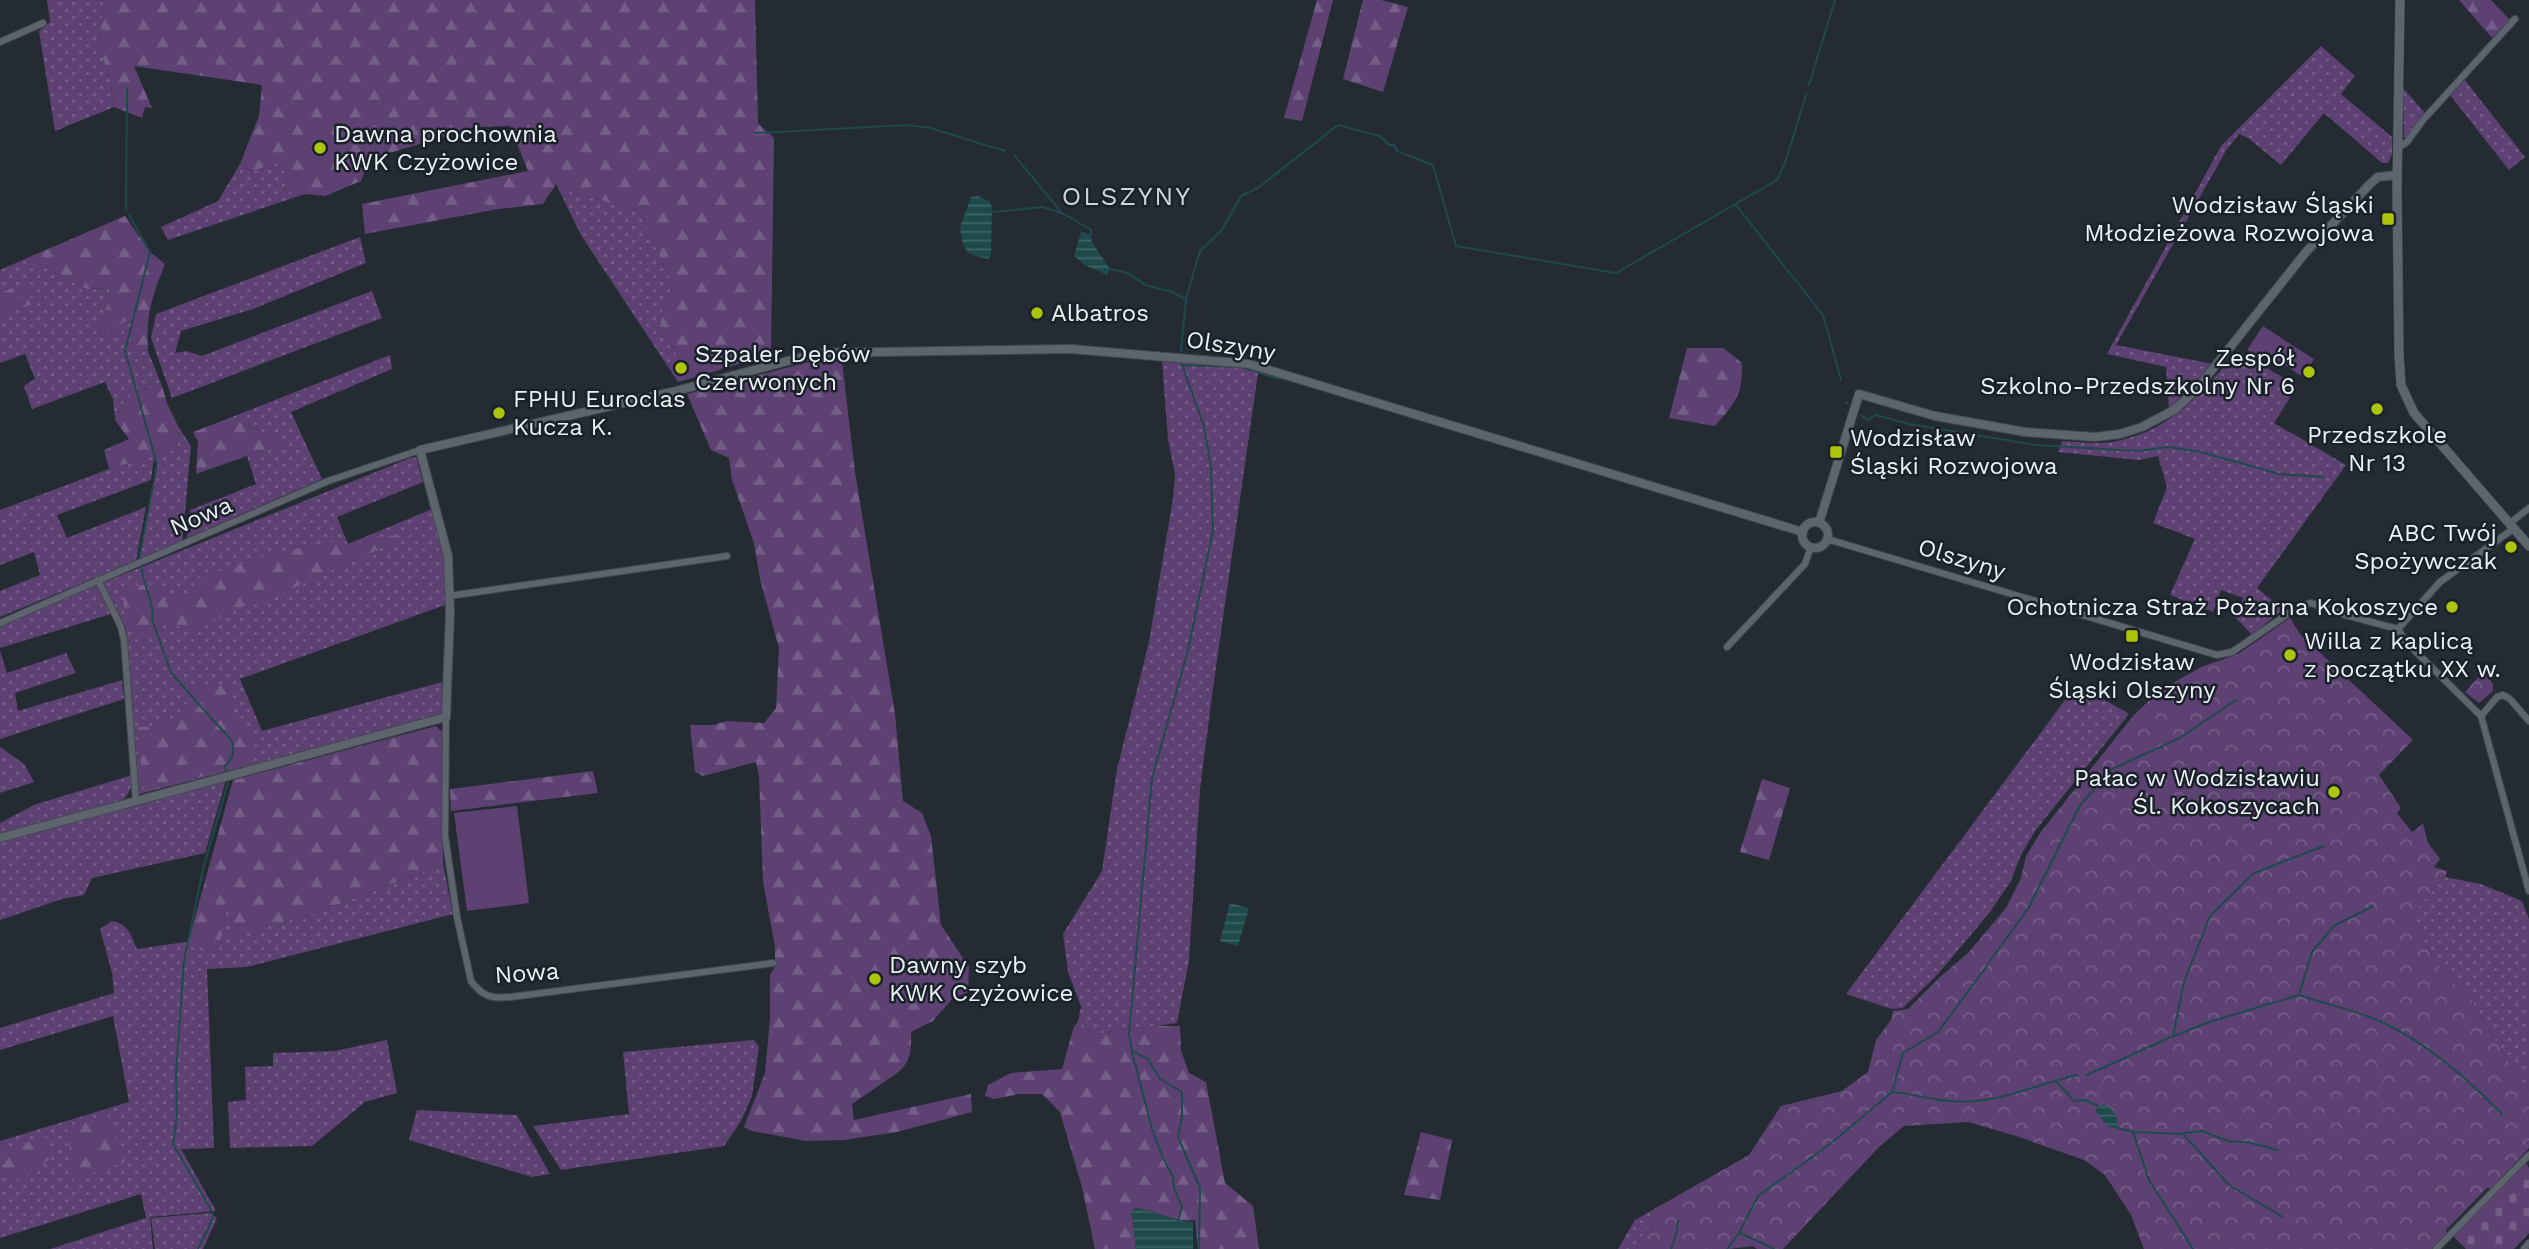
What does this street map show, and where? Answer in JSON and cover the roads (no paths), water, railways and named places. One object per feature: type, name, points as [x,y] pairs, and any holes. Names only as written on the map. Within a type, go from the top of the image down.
[{"type":"main road","points":[[2400,0],[2398,175],[2401,385],[2414,413],[2529,546]]},
{"type":"street","points":[[2398,148],[2407,142],[2423,120],[2515,19]]},
{"type":"street","points":[[0,42],[43,23]]},
{"type":"street","points":[[1819,523],[1858,394],[1935,416],[2025,432],[2095,437],[2120,434],[2142,427],[2174,410],[2196,390],[2306,252],[2370,184],[2378,177],[2398,175]]},
{"type":"street","name":"Olszyny","points":[[676,391],[804,355],[829,351],[1071,349],[1240,362],[1803,532]]},
{"type":"street","name":"Nowa","points":[[0,623],[328,481],[420,450],[676,391]]},
{"type":"street","name":"Nowa","points":[[420,450],[448,556],[445,836],[448,867],[471,981],[484,996],[496,999],[773,963]]},
{"type":"street","points":[[2529,508],[2511,526],[2440,582],[2398,629],[2406,641],[2481,716],[2529,891]]},
{"type":"street","points":[[1819,523],[1826,529],[1827,539],[1821,547],[1811,547],[1805,543],[1803,532],[1809,524],[1819,523]]},
{"type":"street","name":"Olszyny","points":[[1827,539],[2217,655],[2232,652],[2298,607],[2311,603],[2398,629]]},
{"type":"street","points":[[1727,647],[1805,564],[1811,547]]},
{"type":"street","points":[[449,596],[727,556]]},
{"type":"street","points":[[98,580],[121,627],[124,640],[136,802]]},
{"type":"street","points":[[2481,716],[2497,697],[2503,695],[2510,699],[2529,721]]},
{"type":"street","points":[[0,838],[446,717]]},
{"type":"street","points":[[2436,1249],[2528,1157]]},
{"type":"street","points":[[2524,1249],[2529,1243]]},
{"type":"waterway","points":[[1809,85],[1835,0]]},
{"type":"waterway","points":[[126,209],[127,88]]},
{"type":"waterway","points":[[1181,351],[1186,299],[1200,251],[1222,230],[1241,196],[1259,187],[1338,125],[1380,136],[1389,145],[1394,145],[1397,151],[1433,165],[1456,246],[1616,273],[1777,180],[1806,95]]},
{"type":"waterway","points":[[755,133],[907,125],[930,128],[1005,151]]},
{"type":"waterway","points":[[1015,156],[1061,212]]},
{"type":"waterway","points":[[1735,204],[1823,315],[1841,380]]},
{"type":"waterway","points":[[992,212],[1043,207],[1064,214],[1091,230],[1091,234]]},
{"type":"waterway","points":[[129,215],[150,252],[125,351],[157,464],[154,480]]},
{"type":"waterway","points":[[1110,269],[1128,273],[1145,285],[1172,292],[1185,299]]},
{"type":"waterway","points":[[1181,362],[1204,426],[1211,468],[1213,531],[1188,650],[1152,778],[1129,1034],[1132,1051],[1148,1059],[1160,1079],[1182,1092],[1182,1117],[1178,1137],[1200,1188],[1199,1249]]},
{"type":"waterway","points":[[1182,365],[1235,367]]},
{"type":"waterway","points":[[1245,368],[1278,379]]},
{"type":"waterway","points":[[1861,415],[1868,420],[1876,415],[1909,424],[2035,445],[2138,451],[2168,447],[2201,452],[2279,474],[2323,477]]},
{"type":"waterway","points":[[139,559],[153,486]]},
{"type":"waterway","points":[[142,569],[152,607],[152,619],[171,673],[232,741],[233,755],[225,766],[226,771]]},
{"type":"waterway","points":[[1990,961],[2029,907],[2079,807],[2110,770],[2180,738],[2236,700]]},
{"type":"waterway","points":[[198,1249],[213,1213],[173,1144],[177,1115],[176,1073],[184,961],[204,865],[228,783]]},
{"type":"waterway","points":[[2087,1075],[2173,1036],[2184,982],[2210,916],[2254,873],[2324,846]]},
{"type":"waterway","points":[[2174,1036],[2212,1021],[2299,995],[2312,952],[2334,926],[2373,906]]},
{"type":"waterway","points":[[1727,1249],[1739,1233],[1758,1196],[1829,1145],[1892,1092],[1903,1053],[1938,1032],[1989,963]]},
{"type":"waterway","points":[[2299,995],[2367,1016],[2411,1038],[2458,1073],[2502,1114]]},
{"type":"waterway","points":[[1132,1052],[1152,1129],[1173,1177],[1174,1188],[1182,1207],[1178,1221]]},
{"type":"waterway","points":[[1893,1092],[1944,1100],[1975,1101],[2013,1094],[2077,1075]]},
{"type":"waterway","points":[[2055,1080],[2074,1101],[2085,1100],[2098,1106]]},
{"type":"waterway","points":[[2118,1128],[2133,1132],[2149,1180],[2193,1249]]},
{"type":"waterway","points":[[2184,1133],[2202,1131],[2228,1141],[2251,1143],[2278,1150]]},
{"type":"waterway","points":[[2133,1132],[2183,1134],[2229,1185],[2283,1217]]},
{"type":"waterway","points":[[1671,1249],[1678,1221]]},
{"type":"waterway","points":[[1740,1233],[1774,1249]]},
{"type":"place","name":"Dawna prochownia KWK Czyżowice","points":[[320,148]]},
{"type":"place","name":"Wodzisław Śląski Młodzieżowa Rozwojowa","points":[[2388,219]]},
{"type":"place","name":"Albatros","points":[[1037,313]]},
{"type":"place","name":"Szpaler Dębów Czerwonych","points":[[681,368]]},
{"type":"place","name":"Zespół Szkolno-Przedszkolny Nr 6","points":[[2309,372]]},
{"type":"place","name":"Przedszkole Nr 13","points":[[2377,409]]},
{"type":"place","name":"FPHU Euroclas Kucza K.","points":[[499,413]]},
{"type":"place","name":"Wodzisław Śląski Rozwojowa","points":[[1836,452]]},
{"type":"place","name":"ABC Twój Spożywczak","points":[[2511,547]]},
{"type":"place","name":"Ochotnicza Straż Pożarna Kokoszyce","points":[[2452,607]]},
{"type":"place","name":"Wodzisław Śląski Olszyny","points":[[2132,636]]},
{"type":"place","name":"Willa z kaplicą z początku XX w.","points":[[2290,655]]},
{"type":"place","name":"Pałac w Wodzisławiu Śl. Kokoszycach","points":[[2334,792]]},
{"type":"place","name":"Dawny szyb KWK Czyżowice","points":[[875,979]]},
{"type":"district","name":"OLSZYNY","points":[[1127,196]]}]
